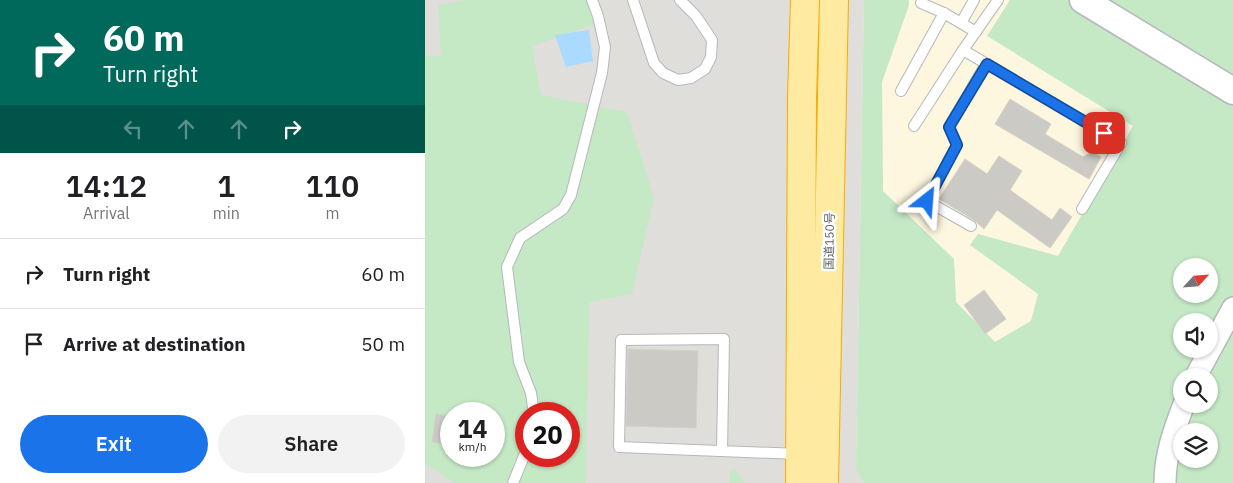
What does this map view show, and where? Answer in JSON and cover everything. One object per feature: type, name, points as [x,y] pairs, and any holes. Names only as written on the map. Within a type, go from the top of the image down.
[{"type":"highway","points":[[800,483],[802,98],[805,0]]},
{"type":"highway","name":"国道150号","points":[[824,483],[834,0]]},
{"type":"street","points":[[1083,0],[1233,91]]},
{"type":"street","points":[[1200,368],[1233,308]]},
{"type":"street","points":[[1165,483],[1165,465],[1181,413]]},
{"type":"lane","points":[[532,402],[519,362],[507,267],[520,238],[563,209],[571,195],[602,73],[605,47],[598,16],[592,0]]},
{"type":"lane","points":[[633,0],[654,62],[663,73],[678,80],[691,78],[705,69],[711,57],[712,40],[696,16],[680,0]]},
{"type":"lane","points":[[961,23],[973,0]]},
{"type":"lane","points":[[914,126],[998,0]]},
{"type":"lane","points":[[921,3],[944,13],[976,32]]},
{"type":"lane","points":[[901,91],[944,13]]},
{"type":"lane","points":[[963,50],[1121,143],[1082,209]]},
{"type":"lane","points":[[971,226],[927,201],[957,145],[949,127],[987,64]]},
{"type":"lane","points":[[721,450],[724,339],[621,340],[619,447],[800,454]]},
{"type":"lane","points":[[513,483],[520,467]]},
{"type":"shaded area","points":[[425,0],[864,0],[856,470],[864,483],[425,483]]},
{"type":"shaded area","points":[[909,0],[1010,0],[988,36],[1134,126],[1058,256],[978,234],[970,245],[1039,294],[1031,321],[995,342],[956,302],[954,259],[883,191],[882,82],[909,5]]},
{"type":"green space","points":[[465,0],[590,0],[598,23],[532,46],[541,95],[627,112],[654,198],[632,294],[589,302],[586,483],[454,483],[425,463],[425,56],[441,56],[438,5]]},
{"type":"green space","points":[[864,0],[909,0],[909,5],[882,82],[883,191],[954,259],[956,302],[995,342],[1031,321],[1038,294],[970,245],[978,234],[1058,256],[1133,126],[987,36],[1010,0],[1233,0],[1233,483],[864,483],[856,470]]},
{"type":"green space","points":[[730,470],[736,470],[745,483],[729,483]]},
{"type":"water","points":[[589,30],[593,61],[566,67],[555,35]]},
{"type":"building","points":[[1010,99],[1051,124],[1045,134],[1083,157],[1092,152],[1101,157],[1089,179],[995,124]]},
{"type":"building","points":[[999,156],[1022,171],[1010,190],[1052,220],[1060,208],[1072,217],[1050,248],[997,210],[984,229],[974,220],[939,199],[965,159],[987,174]]},
{"type":"building","points":[[984,290],[1006,319],[985,334],[964,305]]},
{"type":"building","points":[[628,349],[698,351],[696,428],[626,426]]},
{"type":"building","points":[[436,414],[440,415],[440,443],[432,442]]},
{"type":"route","points":[[927,201],[957,145],[949,127],[987,64],[1104,133]]}]
